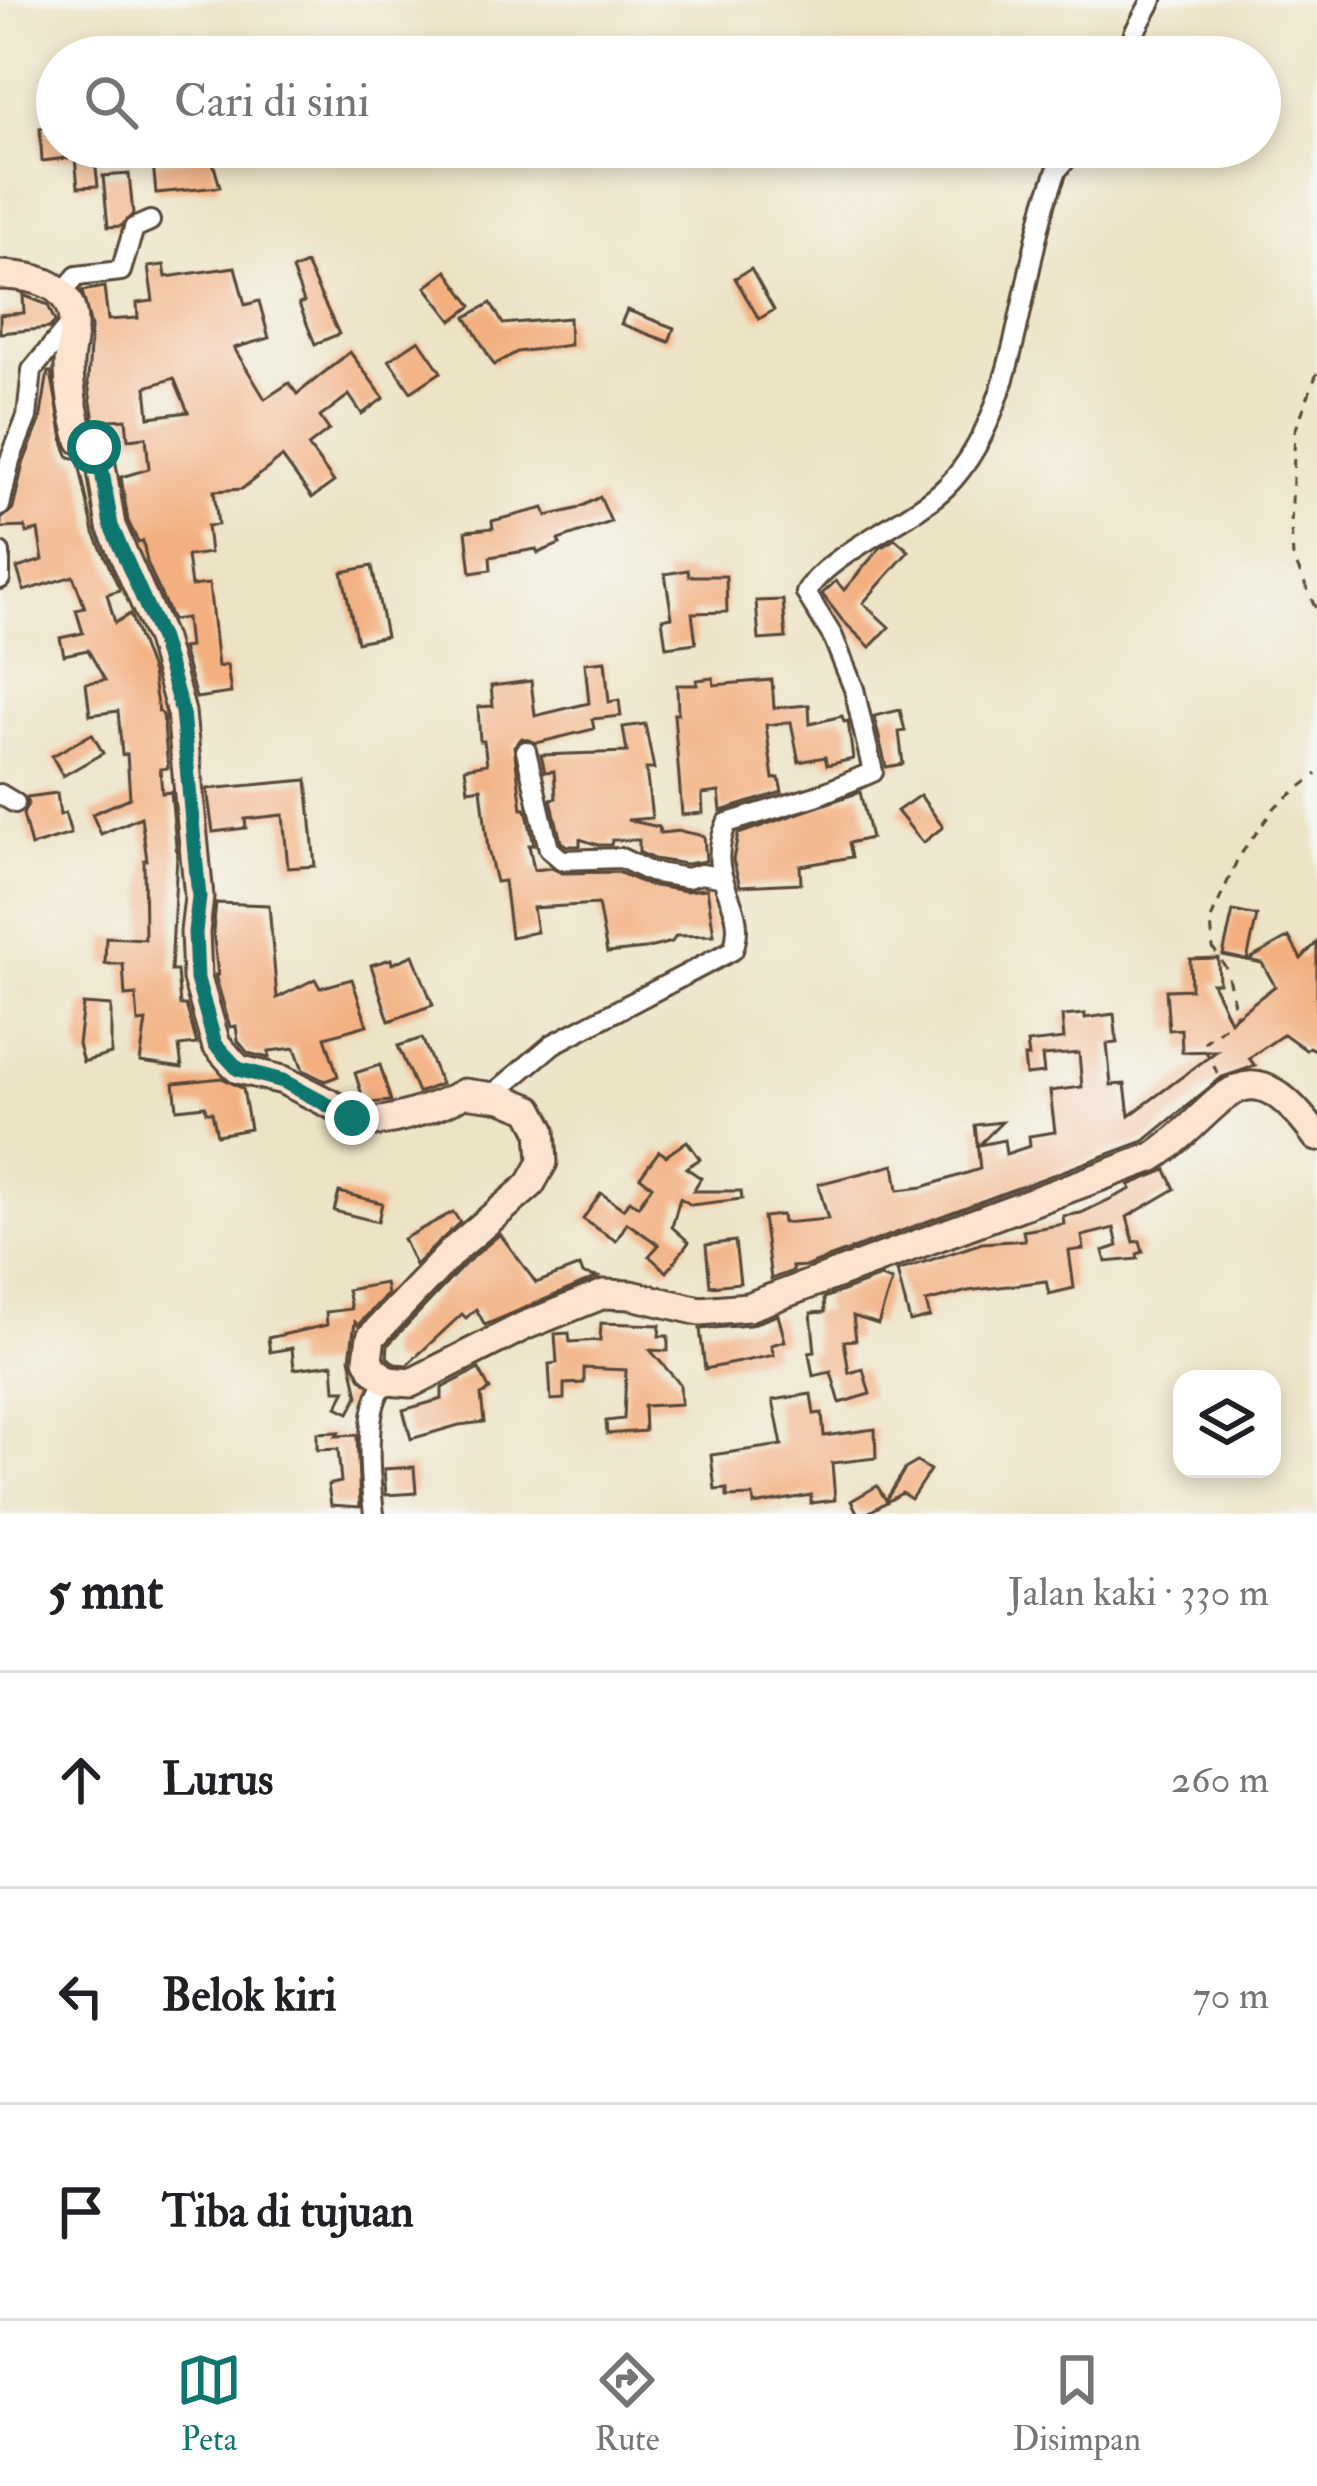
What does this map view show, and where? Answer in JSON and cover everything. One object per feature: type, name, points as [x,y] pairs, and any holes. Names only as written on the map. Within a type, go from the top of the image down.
[{"type":"street","points":[[1134,36],[1153,0]]},
{"type":"street","points":[[490,1096],[553,1044],[733,950],[737,933],[732,903],[719,878],[717,857],[727,824],[873,772],[854,688],[833,637],[806,593],[828,569],[932,500],[974,456],[994,409],[1046,201],[1060,168]]},
{"type":"street","points":[[63,292],[77,276],[121,272],[134,228],[150,221]]},
{"type":"street","points":[[0,275],[53,285],[63,292],[74,319],[68,359],[76,423],[81,440],[94,447],[101,465],[111,526],[161,639],[182,712],[199,897],[197,979],[215,1044],[238,1069],[283,1081],[364,1121],[374,1123],[438,1107],[464,1093],[522,1104],[536,1116],[543,1162],[530,1185],[454,1250],[371,1337],[368,1359],[388,1381],[420,1380],[524,1326],[604,1294],[631,1294],[700,1312],[748,1307],[1153,1157],[1180,1137],[1210,1103],[1232,1091],[1258,1086],[1272,1089],[1294,1106],[1317,1137]]},
{"type":"street","points":[[0,506],[10,460],[27,417],[32,370],[74,319]]},
{"type":"street","points":[[0,553],[0,579]]},
{"type":"street","points":[[526,751],[549,849],[562,860],[621,858],[650,872],[719,878]]},
{"type":"street","points":[[374,1514],[370,1480],[374,1399],[388,1381]]},
{"type":"path","points":[[1317,373],[1294,431],[1291,526],[1294,557],[1317,611]]},
{"type":"path","points":[[1232,1091],[1202,1049],[1236,1012],[1228,972],[1213,948],[1211,919],[1238,858],[1276,806],[1317,774]]},
{"type":"building","points":[[76,168],[96,168],[98,186],[78,187]]},
{"type":"building","points":[[154,168],[215,168],[220,187],[156,193]]},
{"type":"building","points":[[129,174],[133,214],[121,226],[108,227],[103,176]]},
{"type":"building","points":[[306,264],[339,334],[315,344],[292,270]]},
{"type":"building","points":[[164,265],[166,277],[235,267],[245,305],[259,301],[269,338],[234,348],[265,399],[289,383],[297,394],[350,352],[384,398],[362,414],[349,395],[320,417],[329,430],[308,446],[334,482],[312,498],[282,457],[242,489],[214,491],[218,525],[207,526],[210,553],[187,556],[191,586],[209,584],[218,667],[227,665],[231,693],[196,698],[182,648],[189,647],[186,618],[172,620],[143,541],[138,542],[128,521],[121,477],[149,469],[146,437],[128,439],[126,419],[94,421],[88,383],[91,327],[82,291],[104,287],[108,320],[138,318],[137,303],[153,301],[148,267]],"holes":[[[174,378],[188,412],[149,417],[146,387]]]},
{"type":"building","points":[[751,269],[774,310],[759,319],[735,278]]},
{"type":"building","points":[[447,271],[472,306],[452,321],[426,287]]},
{"type":"building","points":[[23,295],[48,305],[55,322],[49,328],[0,333],[0,315],[24,313]]},
{"type":"building","points":[[491,303],[503,324],[569,318],[570,345],[517,352],[494,365],[466,317]]},
{"type":"building","points":[[627,310],[674,328],[669,342],[621,324]]},
{"type":"building","points":[[419,340],[441,372],[411,392],[389,360]]},
{"type":"building","points":[[48,372],[64,445],[69,457],[78,459],[94,533],[120,590],[107,594],[115,623],[130,614],[163,715],[168,768],[160,769],[162,793],[171,792],[177,856],[171,971],[177,971],[180,1005],[186,1005],[197,1044],[179,1046],[182,1068],[140,1062],[146,1021],[138,1022],[136,995],[125,996],[123,964],[105,964],[106,937],[145,939],[147,860],[141,817],[101,834],[92,814],[130,798],[118,711],[90,715],[86,683],[105,680],[88,650],[64,655],[60,638],[83,633],[76,610],[85,608],[73,576],[24,591],[17,568],[43,560],[38,530],[1,528],[1,519],[13,509],[23,464],[40,421]]},
{"type":"building","points":[[600,497],[611,522],[558,540],[560,544],[538,553],[536,549],[490,557],[491,570],[471,573],[466,531],[493,528],[492,521],[544,508],[547,516],[576,509]]},
{"type":"building","points":[[895,539],[909,551],[863,603],[889,627],[870,647],[822,594],[836,581],[844,590],[880,548]]},
{"type":"building","points":[[372,566],[386,636],[357,642],[342,572]]},
{"type":"building","points":[[688,570],[689,576],[726,576],[727,612],[692,613],[696,643],[666,647],[662,619],[672,617],[665,574]]},
{"type":"building","points":[[783,600],[786,638],[759,640],[756,601]]},
{"type":"building","points":[[605,661],[609,702],[619,700],[621,716],[592,719],[594,729],[537,743],[522,738],[514,746],[522,809],[526,809],[534,845],[529,845],[534,870],[618,872],[648,885],[707,889],[714,935],[676,936],[672,942],[645,949],[607,953],[598,904],[533,908],[537,932],[511,937],[504,881],[496,882],[488,849],[481,788],[468,790],[465,768],[487,764],[478,707],[493,706],[491,686],[531,681],[535,716],[589,703],[585,663]]},
{"type":"building","points":[[713,678],[714,685],[772,680],[774,708],[809,705],[810,724],[842,716],[848,721],[853,759],[827,765],[825,757],[799,762],[791,722],[766,725],[773,779],[779,778],[782,792],[721,811],[719,792],[702,794],[703,813],[682,815],[674,714],[678,714],[677,685],[697,685],[697,680]]},
{"type":"building","points":[[900,710],[905,731],[899,732],[903,764],[886,767],[874,716]]},
{"type":"building","points":[[645,724],[654,769],[646,769],[652,818],[627,820],[659,827],[660,833],[704,836],[706,861],[686,864],[654,859],[639,852],[639,840],[598,845],[580,839],[580,846],[561,842],[551,799],[556,798],[554,771],[545,772],[541,755],[627,752],[623,727]]},
{"type":"building","points":[[92,734],[103,753],[63,776],[52,756]]},
{"type":"building","points":[[307,780],[315,866],[288,868],[283,815],[245,819],[246,828],[213,832],[207,789]]},
{"type":"building","points":[[860,792],[871,838],[849,843],[852,857],[800,866],[801,883],[740,886],[733,860],[738,834]]},
{"type":"building","points":[[57,793],[60,815],[65,813],[71,834],[31,846],[23,814],[27,797]]},
{"type":"building","points":[[920,795],[943,827],[923,843],[897,811]]},
{"type":"building","points":[[216,903],[269,905],[277,998],[315,979],[320,988],[352,979],[367,1025],[325,1037],[338,1076],[325,1081],[303,1070],[295,1048],[269,1051],[269,1058],[248,1053],[238,1041],[215,975]]},
{"type":"building","points":[[1233,911],[1257,916],[1247,960],[1223,955]]},
{"type":"building","points":[[1289,937],[1301,959],[1317,942],[1317,1051],[1306,1050],[1284,1034],[1249,1058],[1255,1066],[1222,1077],[1144,1141],[807,1266],[792,1267],[793,1271],[771,1279],[763,1217],[782,1215],[783,1223],[828,1219],[818,1184],[894,1165],[898,1190],[923,1187],[980,1169],[975,1125],[1002,1122],[979,1145],[1004,1140],[1006,1154],[1030,1146],[1029,1136],[1055,1132],[1050,1091],[1082,1087],[1079,1053],[1042,1056],[1044,1073],[1026,1075],[1024,1057],[1029,1057],[1027,1043],[1064,1039],[1062,1016],[1114,1014],[1117,1043],[1107,1044],[1111,1085],[1125,1084],[1129,1116],[1217,1051],[1182,1052],[1181,1029],[1169,1030],[1166,990],[1191,989],[1190,959],[1218,958],[1219,983],[1212,983],[1230,1021],[1275,986],[1262,963],[1248,960]]},
{"type":"building","points":[[413,955],[433,1005],[389,1021],[371,965],[391,959],[392,964]]},
{"type":"building","points":[[83,1004],[111,1006],[111,1054],[83,1062],[78,1044]]},
{"type":"building","points":[[422,1038],[441,1084],[418,1093],[398,1046]]},
{"type":"building","points":[[380,1065],[391,1101],[369,1103],[364,1101],[355,1073]]},
{"type":"building","points":[[222,1078],[243,1089],[250,1129],[217,1135],[212,1112],[206,1112],[205,1106],[177,1109],[174,1083]]},
{"type":"building","points":[[687,1141],[700,1159],[686,1168],[701,1178],[693,1191],[741,1191],[742,1199],[691,1205],[680,1198],[672,1227],[689,1242],[667,1272],[649,1256],[659,1245],[627,1223],[616,1241],[583,1219],[601,1193],[623,1209],[630,1200],[638,1206],[652,1186],[640,1177],[659,1151],[666,1156]]},
{"type":"building","points":[[1166,1170],[1175,1189],[1127,1217],[1134,1242],[1140,1241],[1143,1252],[1137,1254],[1138,1259],[1106,1262],[1103,1251],[1118,1246],[1114,1228],[1082,1236],[1084,1249],[1069,1251],[1074,1288],[1049,1294],[1046,1281],[968,1291],[926,1302],[930,1317],[910,1322],[897,1271],[982,1243],[1025,1240],[1023,1231],[1064,1224],[1063,1216],[1081,1213]]},
{"type":"building","points":[[339,1192],[382,1203],[378,1222],[334,1211]]},
{"type":"building","points":[[453,1212],[460,1222],[415,1265],[403,1239]]},
{"type":"building","points":[[500,1234],[536,1283],[580,1266],[583,1274],[598,1277],[485,1325],[476,1309],[466,1318],[462,1314],[407,1365],[395,1364],[387,1357],[388,1345]]},
{"type":"building","points":[[735,1241],[740,1283],[710,1286],[706,1245]]},
{"type":"building","points":[[880,1277],[892,1281],[878,1324],[853,1316],[856,1340],[844,1341],[849,1373],[863,1369],[870,1394],[840,1403],[831,1372],[813,1376],[811,1313],[825,1312],[824,1298]]},
{"type":"building","points":[[385,1283],[387,1294],[358,1325],[355,1322],[350,1358],[358,1396],[349,1413],[337,1407],[346,1390],[335,1390],[333,1364],[294,1369],[292,1348],[270,1352],[268,1338],[327,1325],[326,1312],[351,1309],[347,1290]]},
{"type":"building","points":[[778,1315],[785,1341],[771,1345],[774,1355],[705,1369],[700,1329],[750,1325]]},
{"type":"building","points":[[601,1323],[660,1325],[659,1336],[668,1336],[668,1351],[650,1350],[680,1384],[681,1404],[644,1406],[645,1431],[607,1434],[606,1421],[624,1419],[626,1370],[584,1368],[584,1383],[564,1384],[564,1399],[551,1400],[549,1364],[557,1363],[555,1334],[569,1333],[570,1342],[600,1340]]},
{"type":"building","points":[[479,1369],[490,1390],[481,1395],[484,1422],[411,1439],[403,1410],[442,1399],[442,1388]]},
{"type":"building","points":[[811,1394],[814,1414],[822,1413],[824,1436],[875,1429],[876,1458],[832,1463],[835,1500],[811,1503],[811,1495],[754,1505],[753,1496],[727,1497],[727,1489],[715,1490],[711,1455],[782,1445],[773,1400]]},
{"type":"building","points":[[339,1432],[336,1436],[357,1435],[360,1507],[331,1505],[328,1485],[341,1482],[338,1449],[317,1450],[317,1433]]},
{"type":"building","points":[[917,1462],[930,1470],[911,1499],[902,1493],[858,1514],[851,1501],[877,1486],[886,1500],[905,1469]]},
{"type":"building","points":[[414,1467],[416,1493],[386,1495],[384,1469]]},
{"type":"route","points":[[94,447],[111,526],[161,639],[182,712],[199,897],[197,979],[215,1044],[238,1069],[283,1081],[352,1118]]}]
